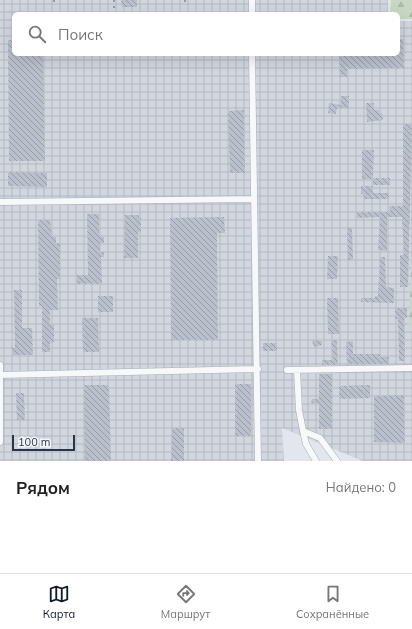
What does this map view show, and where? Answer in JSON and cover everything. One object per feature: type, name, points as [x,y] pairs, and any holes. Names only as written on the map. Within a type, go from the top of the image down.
[{"type":"lane","points":[[252,0],[252,12]]},
{"type":"lane","points":[[252,56],[258,369],[258,461]]},
{"type":"lane","points":[[0,202],[254,199]]},
{"type":"lane","points":[[0,365],[0,442]]},
{"type":"lane","points":[[287,370],[412,368]]},
{"type":"lane","points":[[0,374],[258,369]]},
{"type":"lane","points":[[297,370],[303,431],[306,444],[316,461]]},
{"type":"lane","points":[[303,431],[320,438],[337,461]]},
{"type":"shaded area","points":[[0,0],[388,0],[388,12],[12,12],[12,56],[400,56],[400,21],[412,21],[412,461],[363,461],[282,428],[284,461],[0,461]]},
{"type":"green space","points":[[391,0],[412,0],[412,19],[400,19],[400,12],[390,12]]},
{"type":"green space","points":[[412,246],[412,333],[409,324]]},
{"type":"building","points":[[121,0],[137,0],[137,7],[122,7]]},
{"type":"building","points":[[400,39],[403,39],[404,68],[347,69],[347,77],[340,77],[339,56],[400,56]]},
{"type":"building","points":[[8,40],[12,40],[12,56],[43,56],[45,161],[9,161]]},
{"type":"building","points":[[341,96],[349,96],[349,108],[337,108],[336,114],[328,113],[329,103],[341,105]]},
{"type":"building","points":[[366,103],[374,103],[374,110],[379,110],[379,113],[382,113],[383,120],[367,122]]},
{"type":"building","points":[[244,110],[245,173],[230,173],[228,111]]},
{"type":"building","points":[[403,124],[412,124],[408,287],[400,287],[400,255],[404,255],[402,217],[387,217],[387,251],[378,250],[380,217],[357,218],[357,212],[390,212],[389,206],[403,206]]},
{"type":"building","points":[[362,150],[374,150],[373,178],[390,178],[390,185],[373,185],[373,179],[362,179]]},
{"type":"building","points":[[8,172],[47,173],[47,187],[8,186]]},
{"type":"building","points":[[361,186],[373,186],[373,193],[389,193],[389,199],[364,199],[364,194],[361,194]]},
{"type":"building","points":[[87,214],[99,214],[99,237],[104,237],[104,243],[100,243],[100,252],[104,252],[104,257],[101,257],[102,284],[77,284],[77,275],[88,275]]},
{"type":"building","points":[[125,215],[139,215],[139,218],[141,218],[141,232],[138,232],[138,258],[124,258]]},
{"type":"building","points":[[224,217],[225,233],[217,233],[218,340],[171,340],[170,218]]},
{"type":"building","points":[[38,220],[50,220],[52,237],[56,237],[56,243],[60,243],[60,279],[57,279],[58,310],[50,310],[50,324],[54,324],[54,342],[50,342],[50,352],[42,352],[42,306],[39,306]]},
{"type":"building","points":[[352,227],[353,260],[348,260],[347,228]]},
{"type":"building","points":[[328,256],[338,256],[337,279],[327,279]]},
{"type":"building","points":[[380,257],[385,257],[386,287],[394,288],[394,303],[361,302],[361,298],[375,298],[375,296],[378,296]]},
{"type":"building","points":[[14,290],[22,290],[22,328],[32,328],[33,355],[13,355],[12,348],[15,348]]},
{"type":"building","points":[[98,296],[113,296],[113,312],[98,312]]},
{"type":"building","points":[[327,298],[338,298],[339,334],[328,334]]},
{"type":"building","points":[[395,308],[407,308],[407,318],[404,318],[405,361],[399,361],[398,319],[395,319]]},
{"type":"building","points":[[82,318],[98,318],[99,352],[83,352]]},
{"type":"building","points":[[312,340],[322,341],[322,345],[314,347]]},
{"type":"building","points":[[331,340],[337,340],[338,365],[322,365],[322,360],[333,360]]},
{"type":"building","points":[[353,341],[353,354],[380,354],[380,357],[389,357],[389,364],[347,364],[346,342]]},
{"type":"building","points":[[263,343],[277,343],[277,351],[263,351]]},
{"type":"building","points":[[319,374],[332,374],[332,429],[319,429],[319,403],[311,403],[312,399],[319,399]]},
{"type":"building","points":[[235,384],[251,384],[251,436],[235,436]]},
{"type":"building","points":[[84,385],[109,385],[111,461],[85,461]]},
{"type":"building","points":[[370,385],[370,398],[339,399],[339,386]]},
{"type":"building","points":[[16,393],[24,393],[25,420],[17,420]]},
{"type":"building","points":[[404,395],[405,443],[374,442],[374,396]]},
{"type":"building","points":[[172,428],[184,428],[184,461],[171,461]]},
{"type":"railway","points":[[114,0],[114,11]]},
{"type":"railway","points":[[185,0],[185,6]]}]
